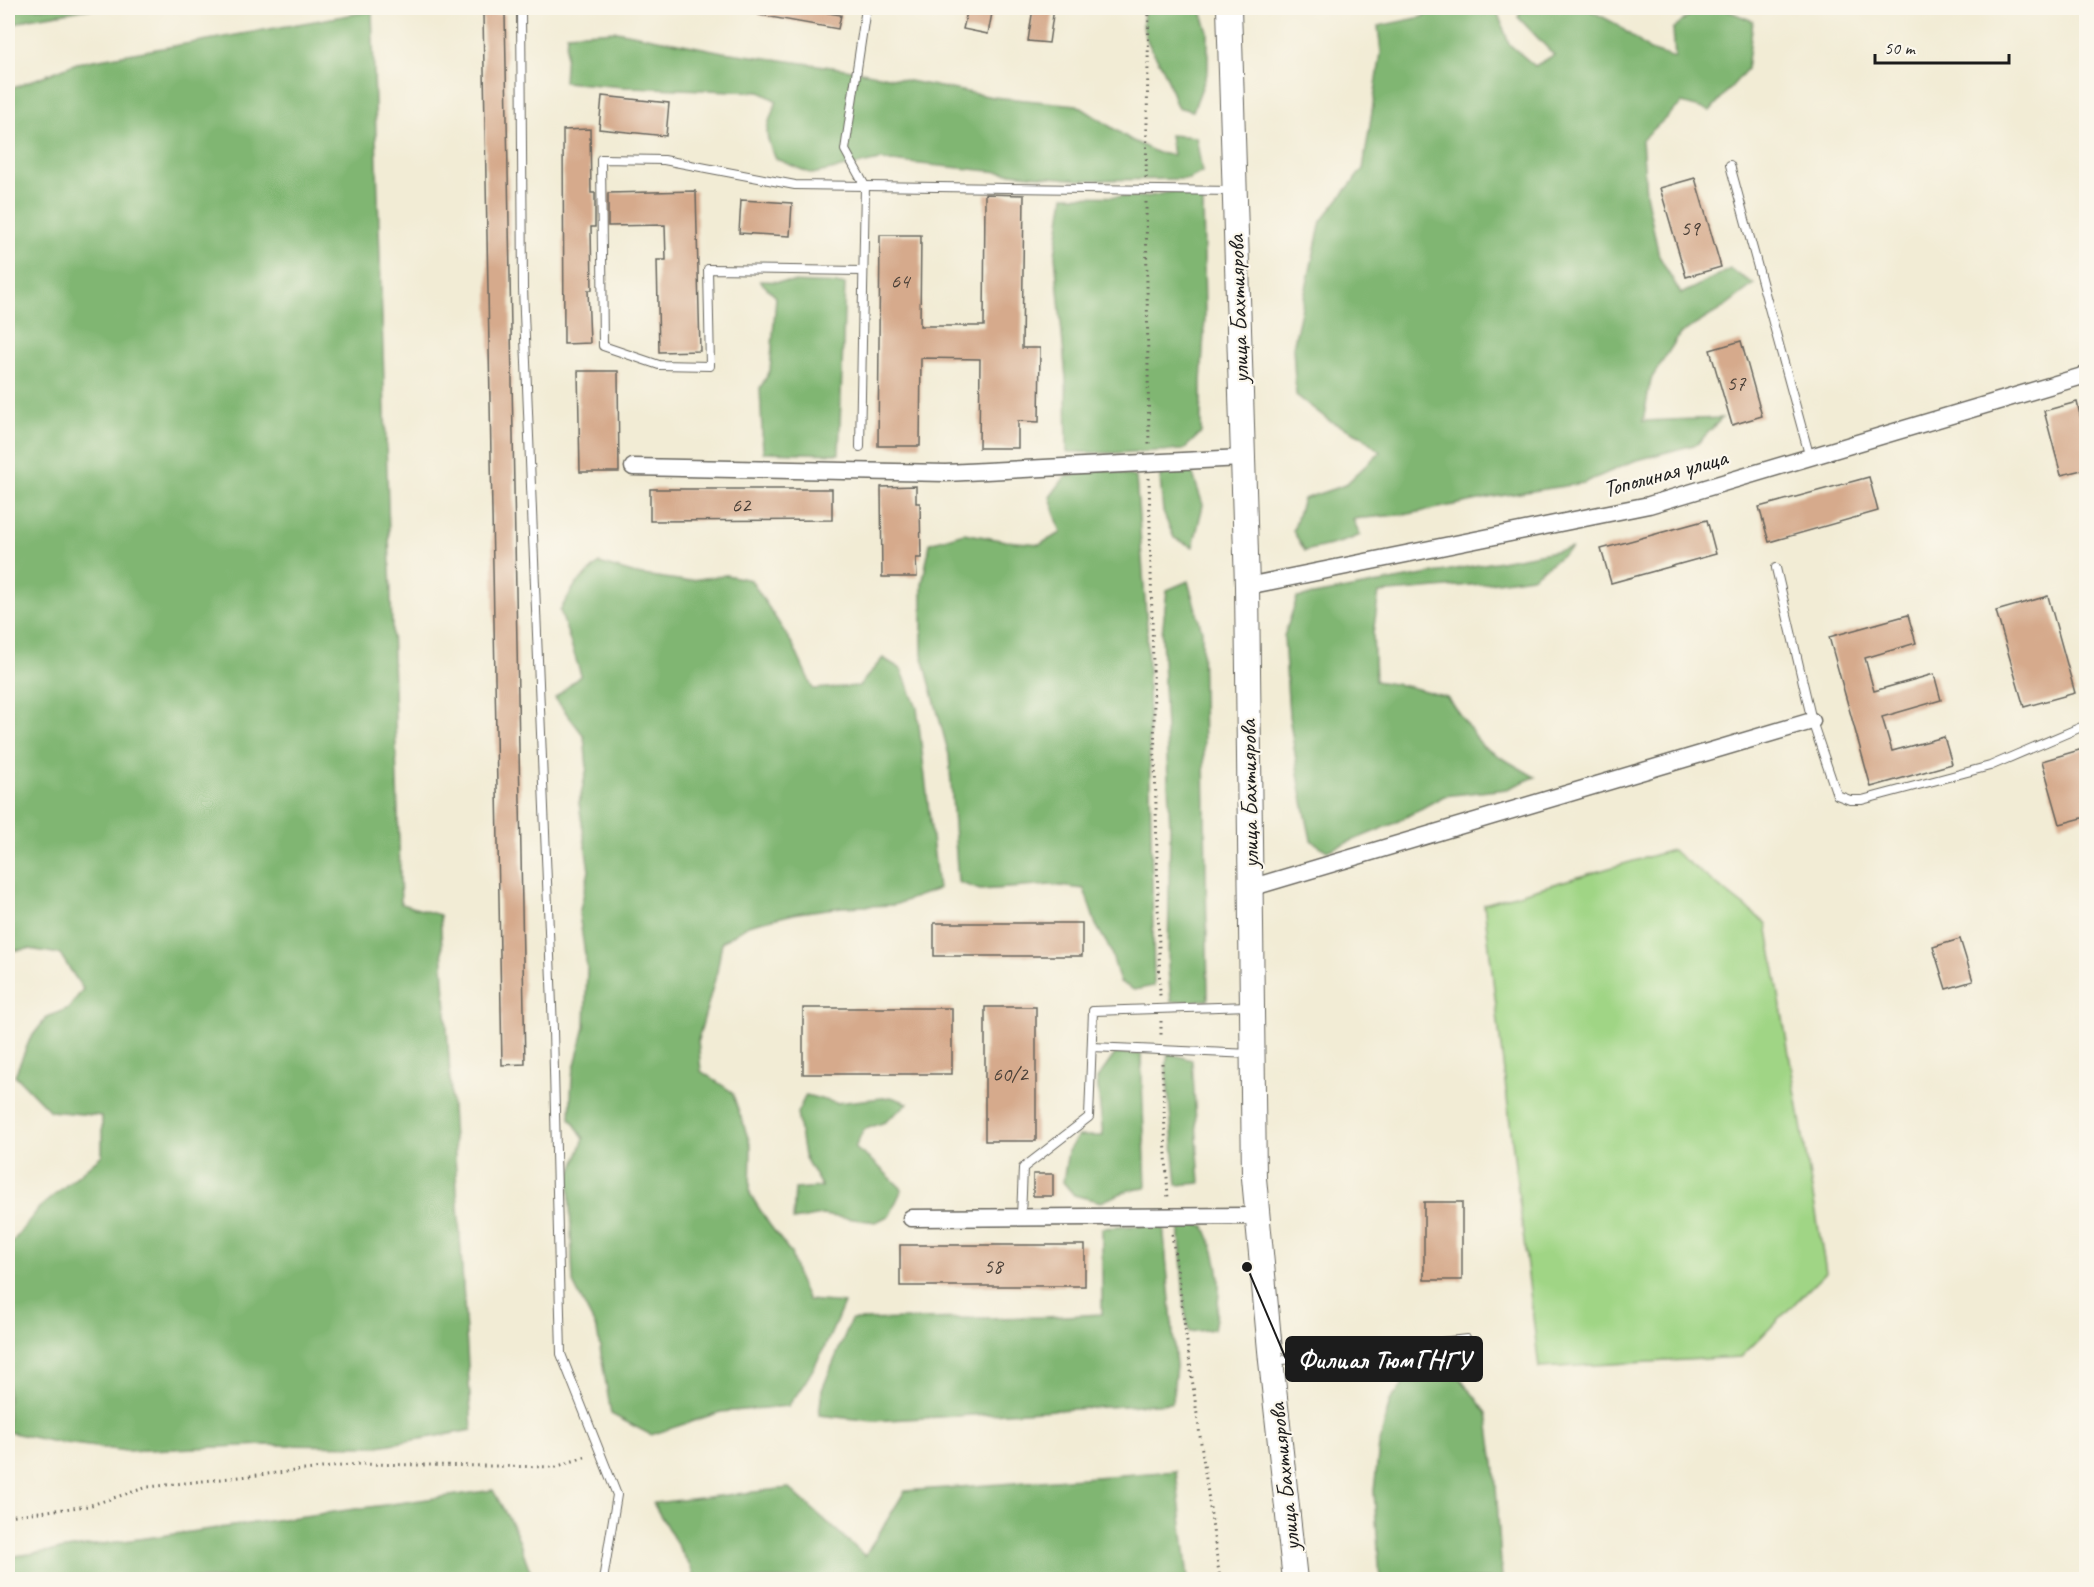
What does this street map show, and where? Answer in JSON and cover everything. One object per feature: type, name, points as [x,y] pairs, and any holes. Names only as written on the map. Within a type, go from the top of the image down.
[{"type":"main road","name":"улица Бахтиярова","points":[[1230,8],[1247,586],[1251,1054],[1257,1216],[1295,1580]]},
{"type":"street","name":"Тополиная улица","points":[[1247,586],[1649,505],[2086,375]]},
{"type":"street","points":[[633,467],[946,473],[1242,458]]},
{"type":"street","points":[[1250,888],[1812,721]]},
{"type":"street","points":[[911,1218],[1257,1216]]},
{"type":"lane","points":[[521,8],[523,288],[553,1030],[561,1354],[617,1495],[603,1580]]},
{"type":"lane","points":[[860,447],[865,186],[844,150],[866,8]]},
{"type":"lane","points":[[863,271],[708,269],[710,366],[659,365],[603,346],[601,159],[664,160],[795,185],[1234,191]]},
{"type":"lane","points":[[1730,165],[1810,458]]},
{"type":"lane","points":[[1776,568],[1812,721],[1838,795],[1850,800],[1862,800],[1990,766],[2086,725]]},
{"type":"lane","points":[[1021,1217],[1023,1168],[1089,1117],[1093,1011],[1251,1006]]},
{"type":"lane","points":[[1092,1047],[1251,1054]]},
{"type":"lane","points":[[1271,1361],[1467,1339]]},
{"type":"path","points":[[1149,8],[1145,189],[1161,1050],[1169,1216],[1220,1580]]},
{"type":"path","points":[[8,1516],[88,1506],[148,1487],[359,1464],[556,1467],[599,1451]]},
{"type":"green space","points":[[8,8],[95,8],[29,19],[8,27]]},
{"type":"green space","points":[[1145,8],[1200,8],[1208,32],[1208,71],[1193,111],[1177,107],[1162,66],[1145,36],[1143,18]]},
{"type":"green space","points":[[1432,8],[1496,8],[1509,44],[1535,66],[1554,55],[1518,17],[1522,8],[1586,8],[1616,24],[1650,50],[1675,58],[1673,29],[1698,8],[1721,8],[1753,21],[1747,69],[1710,111],[1682,103],[1642,140],[1646,194],[1659,256],[1681,294],[1730,269],[1754,284],[1720,310],[1680,334],[1651,379],[1643,421],[1722,418],[1697,444],[1634,461],[1584,483],[1494,497],[1409,514],[1353,519],[1360,535],[1340,543],[1305,551],[1293,531],[1303,499],[1345,485],[1380,452],[1362,436],[1330,421],[1296,395],[1293,347],[1321,221],[1363,169],[1381,53],[1378,26],[1422,17]]},
{"type":"green space","points":[[372,11],[401,904],[440,915],[472,1430],[379,1446],[265,1445],[126,1451],[50,1441],[8,1432],[8,1248],[39,1208],[102,1155],[102,1116],[50,1111],[15,1075],[30,1039],[47,1017],[69,1008],[83,989],[60,954],[29,949],[8,951],[8,90],[77,63]]},
{"type":"green space","points":[[617,31],[723,52],[846,69],[993,97],[1077,105],[1131,140],[1158,153],[1173,155],[1170,135],[1196,137],[1202,172],[1189,179],[1080,180],[880,160],[812,174],[776,159],[769,143],[767,130],[777,101],[760,92],[624,87],[564,82],[567,34]]},
{"type":"green space","points":[[1175,191],[1203,200],[1205,317],[1201,433],[1183,450],[1067,452],[1066,379],[1055,255],[1064,196],[1146,197]]},
{"type":"green space","points":[[760,281],[845,284],[839,454],[763,452],[760,388],[770,371],[776,297]]},
{"type":"green space","points":[[1189,462],[1203,505],[1193,547],[1174,538],[1163,512],[1159,466]]},
{"type":"green space","points":[[1104,469],[1136,477],[1147,628],[1154,986],[1134,990],[1120,982],[1110,949],[1096,925],[1084,889],[1051,885],[980,890],[958,882],[949,755],[922,654],[922,585],[930,543],[964,533],[1006,541],[1040,544],[1061,533],[1050,497],[1065,477]]},
{"type":"green space","points":[[1572,548],[1532,577],[1379,593],[1373,634],[1375,681],[1407,686],[1447,697],[1483,747],[1535,777],[1507,789],[1444,796],[1393,824],[1327,851],[1311,840],[1289,716],[1284,636],[1297,598]]},
{"type":"green space","points":[[599,563],[636,574],[685,581],[726,575],[751,580],[793,645],[813,689],[859,686],[883,658],[901,669],[917,708],[938,889],[894,905],[842,907],[798,913],[748,925],[722,942],[717,972],[698,1040],[701,1071],[732,1092],[751,1146],[750,1194],[791,1253],[798,1279],[808,1300],[844,1303],[820,1357],[788,1406],[721,1412],[651,1435],[611,1414],[597,1330],[573,1283],[569,1179],[584,1138],[570,1118],[572,1076],[585,1027],[587,968],[579,914],[589,871],[579,803],[587,768],[584,736],[555,698],[581,675],[560,610],[576,584]]},
{"type":"green space","points":[[1188,581],[1202,631],[1208,1000],[1171,1002],[1168,968],[1170,828],[1162,634],[1167,590]]},
{"type":"green space","points":[[1672,850],[1767,924],[1826,1272],[1741,1357],[1539,1368],[1484,904]]},
{"type":"green space","points":[[1168,1053],[1192,1060],[1200,1183],[1177,1185],[1166,1068]]},
{"type":"green space","points":[[1115,1054],[1141,1054],[1146,1188],[1129,1190],[1101,1202],[1074,1195],[1063,1182],[1068,1151],[1078,1136],[1103,1136],[1097,1079]]},
{"type":"green space","points":[[806,1095],[836,1103],[891,1097],[908,1103],[885,1122],[863,1130],[855,1148],[902,1189],[890,1215],[876,1222],[822,1215],[793,1220],[795,1189],[822,1187],[804,1156],[797,1113]]},
{"type":"green space","points":[[1179,1219],[1205,1227],[1215,1253],[1219,1289],[1214,1329],[1189,1332],[1184,1306]]},
{"type":"green space","points":[[1163,1224],[1176,1366],[1172,1403],[873,1421],[819,1415],[822,1390],[851,1320],[1102,1314],[1102,1228]]},
{"type":"green space","points":[[1413,1372],[1459,1376],[1487,1413],[1495,1470],[1502,1579],[1380,1579],[1374,1491],[1379,1446],[1390,1401]]},
{"type":"green space","points":[[1176,1471],[1188,1579],[695,1579],[690,1566],[653,1503],[789,1488],[865,1556],[905,1491]]},
{"type":"green space","points":[[493,1490],[516,1532],[533,1579],[8,1579],[8,1557]]},
{"type":"building","points":[[760,8],[829,8],[828,13],[841,15],[838,29],[759,15]]},
{"type":"building","points":[[968,8],[993,8],[988,34],[963,29]]},
{"type":"building","points":[[1033,8],[1054,8],[1049,43],[1028,41]]},
{"type":"building","points":[[483,14],[505,14],[525,1064],[502,1065]]},
{"type":"building","points":[[602,96],[669,103],[666,136],[599,129]]},
{"type":"building","points":[[590,129],[591,193],[595,193],[595,227],[591,227],[592,290],[588,290],[590,343],[564,344],[563,130]]},
{"type":"building","points":[[1695,178],[1721,267],[1686,277],[1660,188]]},
{"type":"building","points":[[696,191],[700,351],[659,352],[657,260],[666,260],[665,225],[608,226],[608,193]]},
{"type":"building","points":[[985,194],[1024,195],[1022,348],[1040,348],[1039,422],[1018,421],[1018,448],[979,448],[980,359],[921,358],[920,446],[878,446],[880,235],[921,235],[920,326],[984,326]]},
{"type":"building","points":[[741,200],[792,203],[790,236],[739,233]]},
{"type":"building","points":[[1741,341],[1762,416],[1732,425],[1710,350]]},
{"type":"building","points":[[578,371],[618,371],[619,472],[580,472]]},
{"type":"building","points":[[2077,402],[2086,440],[2086,469],[2061,475],[2044,411]]},
{"type":"building","points":[[1869,477],[1878,511],[1769,542],[1759,507]]},
{"type":"building","points":[[916,486],[916,503],[920,503],[921,558],[916,558],[917,577],[882,577],[881,487]]},
{"type":"building","points":[[650,489],[832,489],[832,520],[650,521]]},
{"type":"building","points":[[1707,520],[1716,554],[1611,583],[1601,549]]},
{"type":"building","points":[[2048,596],[2075,693],[2024,707],[1996,611]]},
{"type":"building","points":[[1908,615],[1916,643],[1865,658],[1874,691],[1934,674],[1941,700],[1882,717],[1892,751],[1944,737],[1952,764],[1871,787],[1829,637]]},
{"type":"building","points":[[2086,748],[2086,817],[2060,824],[2042,761]]},
{"type":"building","points":[[934,923],[1082,923],[1082,956],[934,956]]},
{"type":"building","points":[[1960,939],[1973,981],[1946,989],[1933,947]]},
{"type":"building","points":[[985,1007],[1036,1007],[1036,1141],[985,1141]]},
{"type":"building","points":[[803,1008],[952,1008],[952,1074],[803,1074]]},
{"type":"building","points":[[1033,1174],[1053,1174],[1053,1196],[1033,1196]]},
{"type":"building","points":[[1424,1202],[1462,1202],[1462,1280],[1424,1280]]},
{"type":"building","points":[[900,1245],[1085,1245],[1085,1286],[900,1286]]},
{"type":"place","name":"Филиал ТюмГНГУ","points":[[1247,1267]]}]
